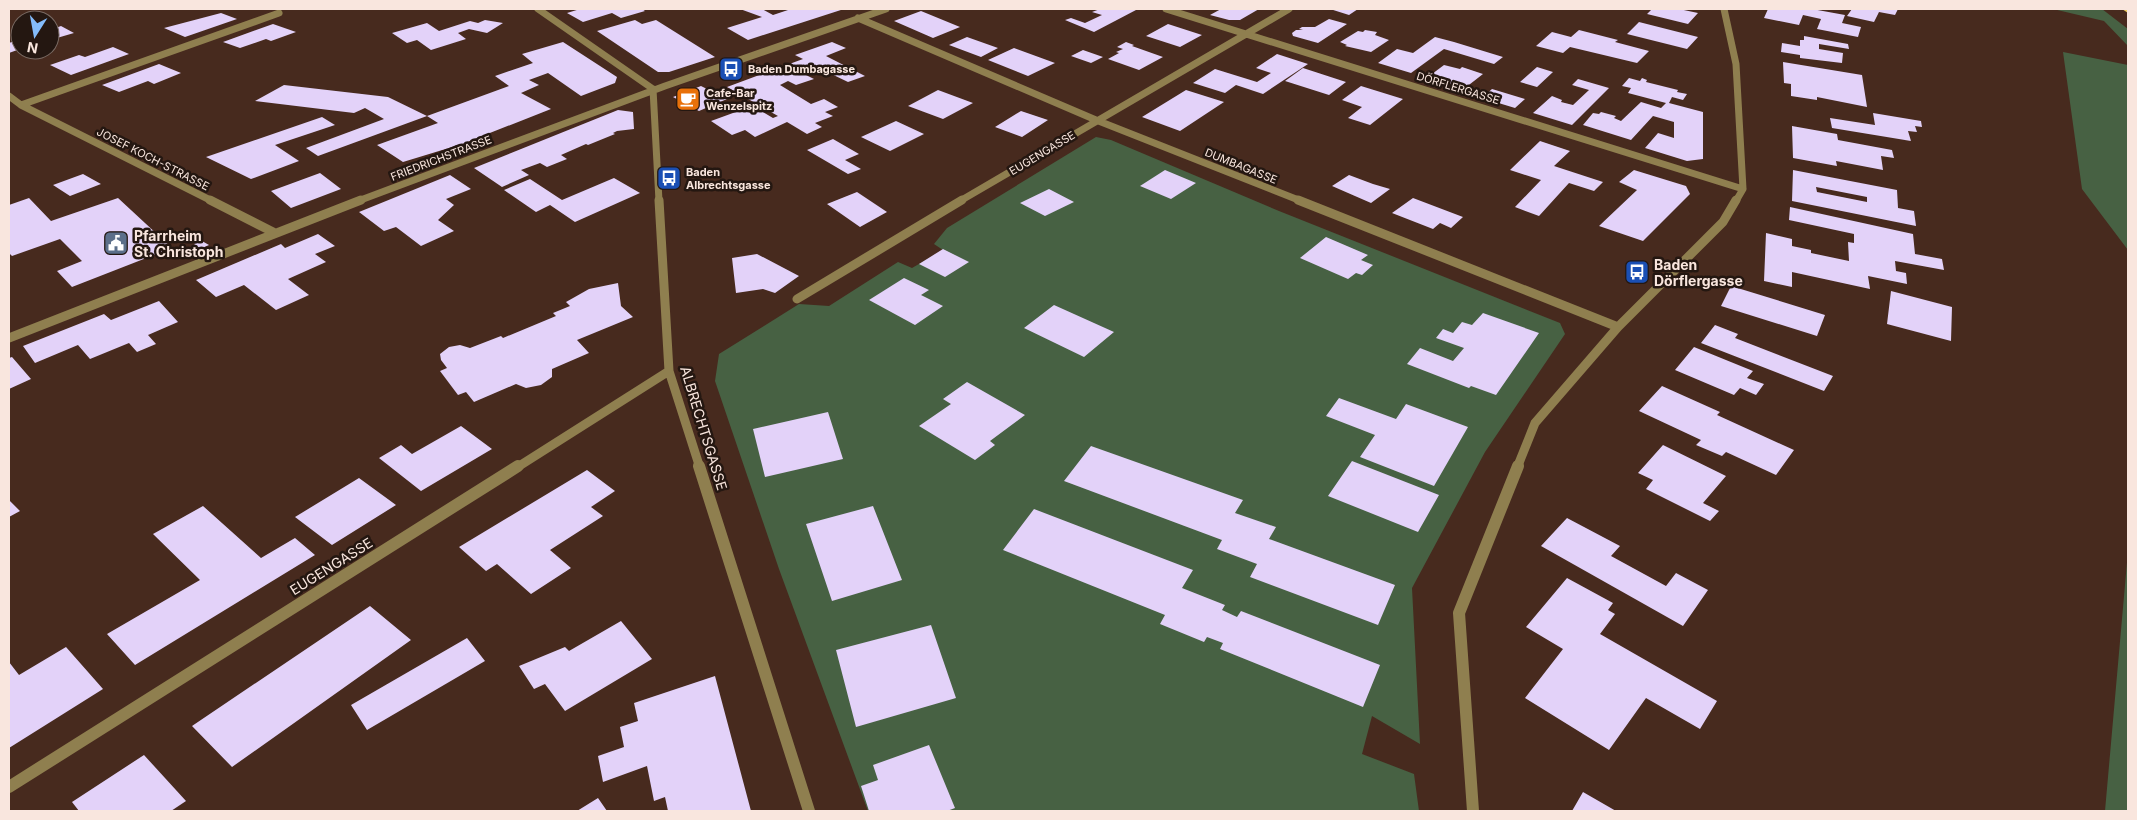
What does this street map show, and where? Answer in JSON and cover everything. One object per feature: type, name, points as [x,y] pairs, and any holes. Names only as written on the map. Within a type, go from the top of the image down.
[{"type":"street","points":[[538,9],[653,89]]},
{"type":"street","name":"FRIEDRICHSTRASSE","points":[[9,338],[275,233],[653,89],[886,9]]},
{"type":"street","name":"DÖRFLERGASSE","points":[[1166,9],[1743,189]]},
{"type":"street","name":"EUGENGASSE","points":[[797,299],[1096,120],[1289,9]]},
{"type":"street","points":[[1473,811],[1459,612],[1534,423],[1618,327],[1723,222],[1743,189],[1736,64],[1724,9]]},
{"type":"street","points":[[21,105],[279,13]]},
{"type":"street","name":"DUMBAGASSE","points":[[858,18],[1096,120],[1618,327]]},
{"type":"street","name":"ALBRECHTSGASSE","points":[[653,89],[669,371],[809,811]]},
{"type":"street","name":"JOSEF KOCH-STRASSE","points":[[9,96],[21,105],[275,233]]},
{"type":"street","name":"EUGENGASSE","points":[[9,787],[669,371]]},
{"type":"green space","points":[[2053,9],[2102,9],[2128,29],[2128,46],[2104,21]]},
{"type":"green space","points":[[2063,52],[2128,65],[2128,250],[2082,189]]},
{"type":"green space","points":[[1096,137],[1111,140],[1279,211],[1560,323],[1565,334],[1485,452],[1412,588],[1420,744],[1372,716],[1362,754],[1414,774],[1419,811],[868,811],[779,569],[715,381],[719,354],[799,304],[829,306],[898,262],[912,268],[943,250],[934,244],[947,228]]},
{"type":"green space","points":[[2128,551],[2128,811],[2105,811]]},
{"type":"building","points":[[580,9],[642,9],[645,11],[621,18],[612,13],[583,22],[567,13]]},
{"type":"building","points":[[740,9],[762,9],[773,15],[791,9],[844,9],[748,40],[727,28],[762,17]]},
{"type":"building","points":[[1100,9],[1136,10],[1094,32],[1065,20],[1071,18],[1085,23],[1102,15],[1092,12]]},
{"type":"building","points":[[1221,9],[1259,9],[1240,20],[1229,20],[1210,15]]},
{"type":"building","points":[[1330,9],[1358,9],[1349,15]]},
{"type":"building","points":[[1652,9],[1679,9],[1698,13],[1688,24],[1647,14]]},
{"type":"building","points":[[1768,9],[1812,9],[1845,15],[1842,23],[1861,27],[1858,37],[1817,29],[1821,19],[1803,15],[1799,25],[1764,18]]},
{"type":"building","points":[[1852,9],[1898,9],[1895,15],[1879,12],[1874,22],[1847,16]]},
{"type":"building","points":[[921,11],[960,27],[933,38],[894,21]]},
{"type":"building","points":[[221,13],[237,19],[185,37],[164,28]]},
{"type":"building","points":[[1329,19],[1347,24],[1318,43],[1293,36],[1292,33],[1296,30],[1303,30],[1299,29],[1302,27],[1315,27]]},
{"type":"building","points":[[485,20],[503,23],[487,33],[469,29],[458,33],[466,39],[431,50],[417,40],[407,43],[392,33],[427,23],[439,31],[470,21],[478,23]]},
{"type":"building","points":[[635,20],[642,24],[656,20],[715,57],[669,72],[658,72],[597,31]]},
{"type":"building","points":[[1639,22],[1698,37],[1687,49],[1627,34]]},
{"type":"building","points":[[273,24],[296,32],[271,41],[266,39],[240,48],[223,42]]},
{"type":"building","points":[[1168,24],[1202,35],[1180,47],[1146,36]]},
{"type":"building","points":[[61,26],[74,33],[60,37]]},
{"type":"building","points":[[1365,30],[1377,32],[1375,35],[1389,40],[1371,52],[1345,46],[1347,45],[1340,42],[1358,31],[1363,32]]},
{"type":"building","points":[[1579,30],[1618,40],[1615,42],[1649,51],[1637,63],[1570,47],[1563,53],[1536,46],[1552,32],[1571,37]]},
{"type":"building","points":[[1804,36],[1848,44],[1849,49],[1819,44],[1819,49],[1843,53],[1842,63],[1800,58],[1800,55],[1781,52],[1782,43],[1800,46],[1800,40],[1804,40]]},
{"type":"building","points":[[967,37],[998,48],[981,57],[949,45]]},
{"type":"building","points":[[1435,37],[1503,57],[1494,64],[1444,49],[1411,73],[1378,63],[1397,49],[1413,53]]},
{"type":"building","points":[[563,42],[617,77],[615,83],[581,96],[548,73],[529,80],[539,85],[521,93],[551,109],[462,144],[403,162],[377,145],[438,123],[427,116],[509,86],[495,76],[533,63],[522,54]]},
{"type":"building","points":[[832,42],[846,48],[826,56],[865,76],[848,82],[821,69],[806,75],[814,79],[796,85],[788,81],[780,85],[811,104],[824,99],[838,107],[825,112],[833,116],[815,123],[822,127],[807,134],[787,122],[755,137],[745,130],[732,135],[711,121],[744,109],[752,114],[761,111],[773,118],[778,116],[727,87],[803,59],[795,55]]},
{"type":"building","points":[[1126,42],[1163,57],[1139,70],[1108,59],[1119,53],[1116,52],[1123,49],[1117,47]]},
{"type":"building","points":[[113,47],[129,54],[71,75],[50,65],[79,55],[85,57]]},
{"type":"building","points":[[1014,48],[1055,63],[1028,76],[988,60]]},
{"type":"building","points":[[1083,50],[1103,57],[1091,63],[1071,56]]},
{"type":"building","points":[[1277,54],[1308,64],[1263,94],[1236,85],[1225,93],[1193,83],[1215,69],[1257,82],[1271,73],[1256,68]]},
{"type":"building","points":[[1783,62],[1862,75],[1867,107],[1817,97],[1817,100],[1791,96],[1791,84],[1784,83]]},
{"type":"building","points":[[159,64],[181,73],[154,84],[148,81],[119,92],[102,85]]},
{"type":"building","points":[[1444,65],[1460,69],[1462,67],[1483,74],[1465,88],[1428,77]]},
{"type":"building","points":[[1537,67],[1553,72],[1537,87],[1520,82]]},
{"type":"building","points":[[1303,68],[1346,82],[1329,95],[1285,81]]},
{"type":"building","points":[[1629,78],[1640,81],[1642,78],[1647,80],[1646,82],[1687,94],[1683,100],[1672,97],[1669,103],[1703,112],[1703,159],[1687,161],[1645,148],[1658,133],[1674,138],[1674,122],[1653,116],[1631,140],[1583,125],[1593,113],[1599,114],[1601,112],[1616,116],[1614,118],[1621,121],[1641,102],[1661,108],[1666,103],[1628,93],[1631,88],[1622,86]]},
{"type":"building","points":[[1578,79],[1609,88],[1572,125],[1533,113],[1552,96],[1562,100],[1561,102],[1573,105],[1589,90],[1572,85]]},
{"type":"building","points":[[284,85],[388,97],[427,116],[318,156],[306,148],[384,119],[365,108],[354,113],[255,101]]},
{"type":"building","points":[[701,86],[727,99],[699,111],[673,97]]},
{"type":"building","points":[[1361,86],[1403,99],[1370,125],[1348,118],[1362,107],[1342,100]]},
{"type":"building","points":[[1492,89],[1525,99],[1515,108],[1482,98]]},
{"type":"building","points":[[938,90],[973,103],[943,119],[908,106]]},
{"type":"building","points":[[1186,90],[1224,102],[1180,131],[1142,117]]},
{"type":"building","points":[[618,110],[633,112],[634,129],[617,131],[613,133],[615,134],[588,145],[586,144],[561,155],[567,159],[547,167],[540,163],[521,170],[529,175],[502,187],[474,168]]},
{"type":"building","points":[[1021,111],[1048,120],[1022,137],[995,127]]},
{"type":"building","points":[[1873,113],[1921,121],[1922,127],[1915,126],[1917,132],[1908,131],[1911,141],[1832,128],[1830,118],[1875,125]]},
{"type":"building","points":[[322,117],[335,125],[275,145],[299,161],[251,179],[206,157]]},
{"type":"building","points":[[896,121],[924,134],[890,151],[861,137]]},
{"type":"building","points":[[1792,126],[1837,134],[1838,140],[1892,150],[1894,158],[1881,156],[1883,170],[1836,161],[1837,166],[1793,158]]},
{"type":"building","points":[[833,139],[859,154],[845,160],[861,169],[848,174],[807,150]]},
{"type":"building","points":[[1540,141],[1570,151],[1554,166],[1603,182],[1594,191],[1569,183],[1539,216],[1515,207],[1541,180],[1510,170]]},
{"type":"building","points":[[1165,170],[1196,183],[1171,199],[1140,186]]},
{"type":"building","points":[[1634,170],[1686,186],[1690,194],[1643,241],[1599,226],[1637,190],[1619,182]]},
{"type":"building","points":[[1793,170],[1897,190],[1898,208],[1914,211],[1916,226],[1792,201]],"holes":[[[1816,187],[1867,197],[1867,202],[1817,192]]]},
{"type":"building","points":[[320,173],[341,189],[291,208],[271,191]]},
{"type":"building","points":[[83,174],[101,184],[70,196],[53,185]]},
{"type":"building","points":[[450,175],[471,189],[446,199],[454,205],[438,220],[454,231],[421,246],[396,227],[384,231],[359,212]]},
{"type":"building","points":[[1349,175],[1390,189],[1371,203],[1332,186]]},
{"type":"building","points":[[614,178],[640,193],[575,222],[550,205],[536,212],[504,190],[530,179],[562,200]]},
{"type":"building","points":[[1049,189],[1074,202],[1045,216],[1020,203]]},
{"type":"building","points":[[857,192],[887,212],[860,227],[827,204]]},
{"type":"building","name":"Pfarrheim St. Christoph","points":[[29,198],[51,221],[118,198],[172,248],[72,287],[57,271],[82,261],[60,239],[12,256],[9,253],[9,205]]},
{"type":"building","points":[[1413,198],[1463,217],[1451,228],[1440,223],[1433,229],[1392,213]]},
{"type":"building","points":[[1790,207],[1913,234],[1915,254],[1942,259],[1944,270],[1895,261],[1896,271],[1906,273],[1907,284],[1868,276],[1870,289],[1792,272],[1792,287],[1764,281],[1766,233],[1792,239],[1792,246],[1811,250],[1811,253],[1849,261],[1848,242],[1854,243],[1854,234],[1789,220]]},
{"type":"building","points":[[318,234],[335,246],[315,254],[326,262],[288,279],[309,295],[276,310],[244,285],[216,297],[196,280],[281,244],[285,248]]},
{"type":"building","points":[[1326,237],[1368,255],[1361,260],[1373,265],[1362,275],[1356,273],[1348,279],[1300,258]]},
{"type":"building","points":[[202,241],[209,245],[200,249],[194,244]]},
{"type":"building","points":[[943,249],[969,262],[945,277],[919,264]]},
{"type":"building","points":[[757,254],[799,276],[775,293],[763,289],[736,293],[732,258]]},
{"type":"building","points":[[904,278],[929,290],[921,295],[943,306],[915,325],[869,300]]},
{"type":"building","points":[[618,283],[621,306],[633,317],[577,340],[589,353],[552,369],[552,377],[541,385],[526,388],[516,384],[474,402],[466,392],[458,395],[440,371],[447,368],[441,360],[440,354],[449,347],[460,345],[470,348],[501,336],[503,338],[556,316],[553,313],[570,306],[566,302],[589,289]]},
{"type":"building","points":[[1731,286],[1825,315],[1817,336],[1721,306]]},
{"type":"building","points":[[1891,291],[1952,307],[1951,341],[1887,324]]},
{"type":"building","points":[[159,301],[178,322],[148,335],[156,344],[137,352],[129,343],[90,359],[78,345],[35,363],[23,346],[104,314],[111,320]]},
{"type":"building","points":[[1054,305],[1114,332],[1084,357],[1024,328]]},
{"type":"building","points":[[1483,313],[1539,333],[1496,395],[1471,386],[1469,388],[1407,364],[1420,348],[1453,361],[1464,348],[1436,338],[1443,329],[1453,333],[1462,322],[1472,325]]},
{"type":"building","points":[[1715,325],[1738,334],[1735,338],[1833,376],[1824,391],[1701,343]]},
{"type":"building","points":[[1694,347],[1753,371],[1747,378],[1764,384],[1756,395],[1740,388],[1734,395],[1675,370]]},
{"type":"building","points":[[12,357],[31,379],[9,389],[9,358]]},
{"type":"building","points":[[967,382],[1025,415],[990,441],[995,445],[975,460],[919,426],[951,404],[943,399]]},
{"type":"building","points":[[1662,386],[1720,412],[1717,415],[1794,450],[1776,475],[1726,452],[1722,456],[1696,445],[1701,440],[1639,411]]},
{"type":"building","points":[[1339,398],[1396,419],[1406,404],[1468,427],[1434,486],[1360,457],[1375,435],[1326,416]]},
{"type":"building","points":[[828,412],[843,459],[765,477],[753,429]]},
{"type":"building","points":[[461,426],[492,449],[421,491],[379,458],[401,445],[412,454]]},
{"type":"building","points":[[1663,445],[1726,476],[1703,503],[1719,511],[1710,521],[1646,489],[1653,480],[1638,473]]},
{"type":"building","points":[[1091,446],[1243,500],[1235,513],[1276,527],[1269,539],[1395,585],[1378,625],[1250,577],[1257,564],[1217,549],[1222,540],[1064,481]]},
{"type":"building","points":[[1352,461],[1439,495],[1418,532],[1328,496]]},
{"type":"building","points":[[587,470],[615,491],[591,507],[603,516],[550,550],[571,568],[531,594],[497,564],[486,571],[459,547]]},
{"type":"building","points":[[359,478],[396,505],[332,545],[295,517]]},
{"type":"building","points":[[9,500],[20,511],[9,517]]},
{"type":"building","points":[[203,506],[261,558],[295,538],[315,555],[135,665],[107,634],[200,580],[153,534]]},
{"type":"building","points":[[873,506],[902,580],[832,601],[806,524]]},
{"type":"building","points":[[1034,509],[1193,570],[1182,588],[1225,605],[1222,610],[1237,617],[1241,611],[1380,665],[1363,707],[1220,649],[1223,643],[1207,637],[1204,642],[1160,624],[1165,615],[1003,550]]},
{"type":"building","points":[[1567,518],[1620,546],[1611,556],[1666,586],[1676,573],[1708,590],[1683,626],[1541,546]]},
{"type":"building","points":[[1567,578],[1613,603],[1608,610],[1615,614],[1600,634],[1717,701],[1700,729],[1646,698],[1609,750],[1525,698],[1563,649],[1526,627]]},
{"type":"building","points":[[370,606],[411,640],[232,767],[192,726]]},
{"type":"building","points":[[621,621],[652,659],[565,711],[545,684],[534,689],[519,666],[565,647],[569,651]]},
{"type":"building","points":[[931,625],[956,698],[856,727],[836,650]]},
{"type":"building","points":[[467,638],[485,661],[367,730],[351,705]]},
{"type":"building","points":[[66,647],[103,689],[9,748],[9,662],[19,675]]},
{"type":"building","points":[[715,676],[751,811],[668,811],[665,797],[654,801],[647,766],[603,782],[598,756],[624,747],[620,727],[638,721],[634,703]]},
{"type":"building","points":[[929,745],[955,808],[947,811],[869,811],[861,786],[878,780],[873,765]]},
{"type":"building","points":[[144,755],[186,801],[171,811],[79,811],[72,802]]},
{"type":"building","points":[[1583,792],[1616,811],[1572,811]]},
{"type":"building","points":[[598,798],[607,811],[577,811]]},
{"type":"place","name":"Baden Dumbagasse","points":[[731,69]]},
{"type":"place","name":"Cafe-Bar Wenzelspitz","points":[[688,99]]},
{"type":"place","name":"Baden Albrechtsgasse","points":[[669,178]]},
{"type":"place","name":"Pfarrheim St. Christoph","points":[[116,243]]},
{"type":"place","name":"Baden Dörflergasse","points":[[1637,272]]}]
